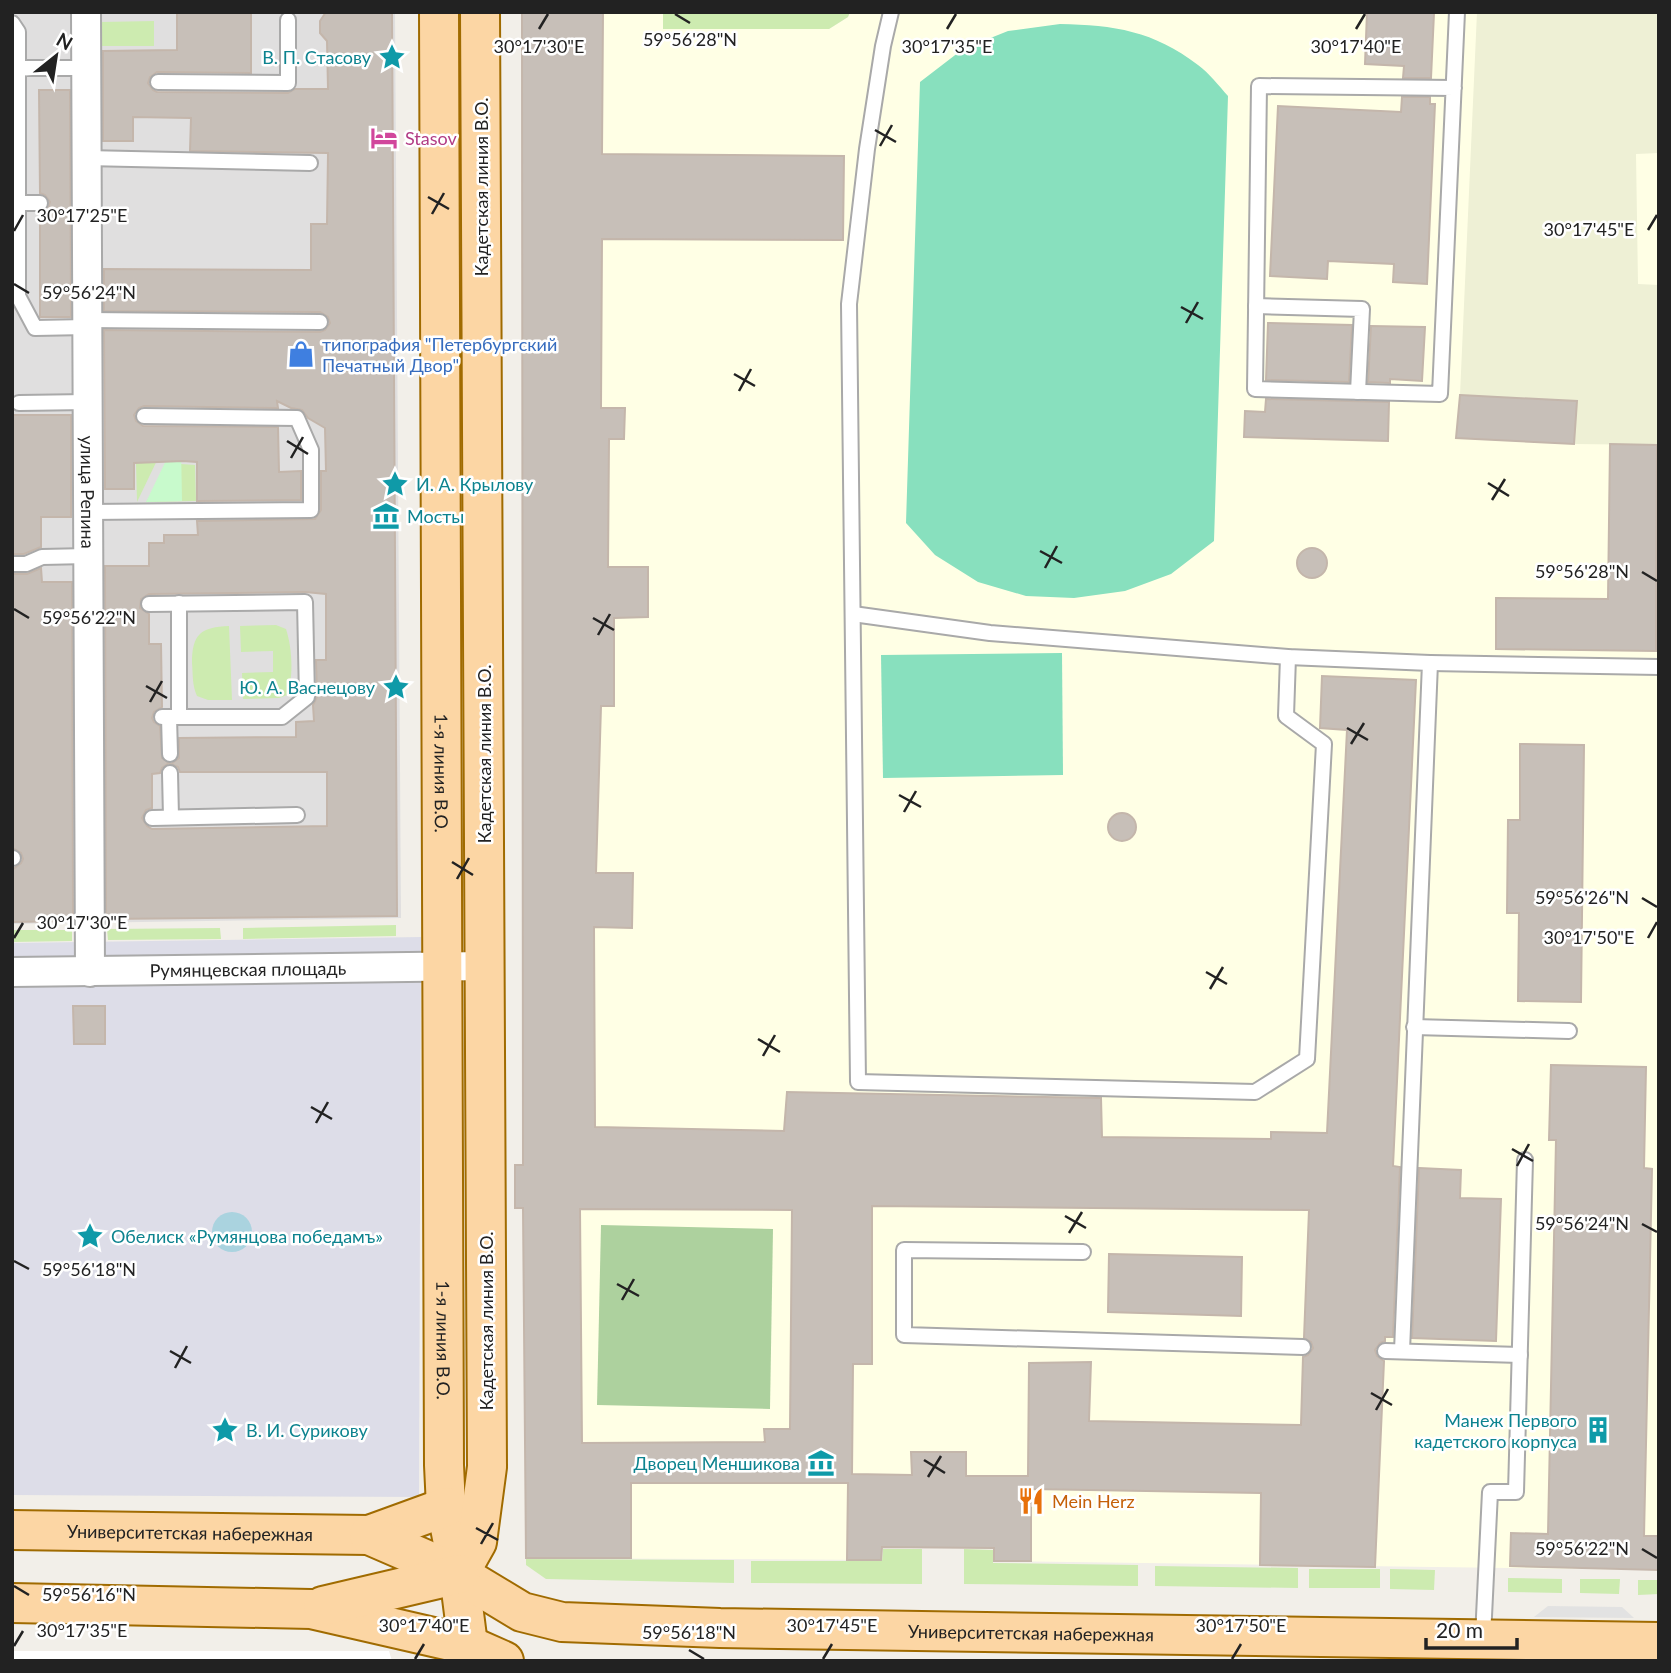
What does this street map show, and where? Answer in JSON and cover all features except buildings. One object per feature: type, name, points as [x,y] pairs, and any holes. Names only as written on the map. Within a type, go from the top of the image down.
[{"type":"main road","name":"1-я линия В.О.","points":[[439,12],[444,1452],[446,1507],[459,1574],[468,1644]]},
{"type":"main road","name":"Кадетская линия В.О.","points":[[459,1574],[477,1542],[487,1467],[480,12]]},
{"type":"main road","name":"Университетская набережная","points":[[12,1530],[369,1535],[446,1507]]},
{"type":"main road","name":"Университетская набережная","points":[[369,1535],[459,1574],[522,1612],[562,1622],[747,1628],[1659,1642]]},
{"type":"main road","points":[[311,1609],[459,1574]]},
{"type":"main road","points":[[12,1603],[311,1609],[468,1644],[504,1661]]},
{"type":"street","name":"улица Репина","points":[[86,12],[91,77],[80,204],[93,411],[88,556],[95,604],[96,818],[83,859],[90,972]]},
{"type":"street","name":"Румянцевская площадь","points":[[12,972],[485,966]]},
{"type":"lane","points":[[891,12],[867,149],[849,304],[858,1082],[1255,1092],[1307,1059],[1324,744],[1286,716],[1288,657]]},
{"type":"lane","points":[[1454,88],[1259,86],[1255,390],[1440,394],[1454,88],[1457,12]]},
{"type":"lane","points":[[159,82],[288,83],[288,20]]},
{"type":"lane","points":[[12,23],[18,32],[15,101],[15,296],[35,328],[87,323],[320,322]]},
{"type":"lane","points":[[18,68],[91,77]]},
{"type":"lane","points":[[86,158],[310,163]]},
{"type":"lane","points":[[17,202],[40,202]]},
{"type":"lane","points":[[1256,306],[1362,309],[1358,392]]},
{"type":"lane","points":[[19,403],[93,411]]},
{"type":"lane","points":[[88,512],[311,510],[311,450],[297,418],[144,416]]},
{"type":"lane","points":[[12,564],[26,564],[41,557],[88,556]]},
{"type":"lane","points":[[149,604],[305,602],[307,698],[282,717],[170,717]]},
{"type":"lane","points":[[170,754],[170,717],[179,603]]},
{"type":"lane","points":[[853,614],[990,633],[1288,657],[1430,663],[1659,667]]},
{"type":"lane","points":[[1402,1351],[1430,663]]},
{"type":"lane","points":[[170,773],[171,817]]},
{"type":"lane","points":[[152,818],[297,816]]},
{"type":"lane","points":[[1414,1027],[1569,1031]]},
{"type":"lane","points":[[1483,1639],[1490,1492],[1516,1492],[1525,1160]]},
{"type":"lane","points":[[1083,1252],[904,1250],[904,1335],[1304,1347]]},
{"type":"lane","points":[[1385,1351],[1520,1355]]},
{"type":"shaded area","points":[[12,12],[395,12],[401,918],[12,924]]},
{"type":"shaded area","points":[[522,12],[663,12],[663,29],[829,29],[848,17],[850,12],[1659,12],[1659,1570],[994,1561],[993,1548],[882,1547],[881,1560],[526,1558]]},
{"type":"shaded area","points":[[1477,12],[1659,12],[1659,153],[1636,154],[1638,284],[1659,285],[1659,463],[1657,445],[1574,444],[1577,401],[1460,395]]},
{"type":"shaded area","points":[[421,937],[419,1497],[12,1495],[12,943]]},
{"type":"shaded area","points":[[1548,1606],[1622,1607],[1634,1618],[1534,1617]]},
{"type":"green space","points":[[663,12],[850,12],[848,17],[829,29],[663,29]]},
{"type":"green space","points":[[154,21],[154,46],[101,46],[101,22]]},
{"type":"green space","points":[[1060,24],[1116,28],[1149,37],[1198,65],[1228,96],[1214,541],[1171,574],[1125,591],[1074,598],[1026,596],[978,582],[935,555],[906,523],[920,82],[963,49],[1008,31]]},
{"type":"green space","points":[[163,448],[137,502],[136,463]]},
{"type":"green space","points":[[172,448],[181,448],[182,501],[146,502]]},
{"type":"green space","points":[[181,448],[181,464],[195,465],[196,501],[146,502]]},
{"type":"green space","points":[[276,625],[286,629],[290,644],[291,671],[287,695],[279,698],[243,699],[242,673],[273,672],[273,651],[241,652],[240,626]]},
{"type":"green space","points":[[229,626],[232,700],[208,700],[197,696],[193,684],[192,663],[196,639],[205,630]]},
{"type":"green space","points":[[1062,653],[1063,775],[883,778],[881,655]]},
{"type":"green space","points":[[396,925],[396,936],[243,939],[243,928]]},
{"type":"green space","points":[[220,928],[221,939],[108,940],[107,929]]},
{"type":"green space","points":[[12,930],[72,930],[72,941],[12,942]]},
{"type":"green space","points":[[601,1225],[773,1229],[770,1409],[597,1405]]},
{"type":"green space","points":[[883,1549],[922,1549],[922,1584],[751,1583],[751,1561],[882,1561]]},
{"type":"green space","points":[[964,1549],[993,1550],[993,1563],[1138,1565],[1138,1586],[964,1584]]},
{"type":"green space","points":[[526,1559],[734,1560],[734,1583],[546,1579],[526,1565]]},
{"type":"green space","points":[[1155,1566],[1298,1568],[1298,1588],[1155,1586]]},
{"type":"green space","points":[[1309,1569],[1380,1569],[1380,1588],[1309,1588]]},
{"type":"green space","points":[[1390,1569],[1435,1570],[1434,1590],[1390,1589]]},
{"type":"green space","points":[[1508,1578],[1562,1579],[1562,1593],[1508,1592]]},
{"type":"green space","points":[[1580,1579],[1620,1579],[1619,1594],[1580,1593]]},
{"type":"green space","points":[[1638,1580],[1659,1580],[1659,1594],[1638,1595]]},
{"type":"water","points":[[232,1212],[240,1213],[246,1218],[251,1224],[251,1240],[246,1246],[240,1251],[232,1252],[224,1251],[218,1246],[213,1240],[212,1232],[213,1224],[218,1218],[224,1213]]},
{"type":"pier","points":[[12,1651],[389,1651],[392,1661],[12,1661]]},
{"type":"place","name":"В. П. Стасову","points":[[392,57]]},
{"type":"place","name":"Stasov","points":[[384,138]]},
{"type":"place","name":"типография \"Петербургский Печатный Двор\"","points":[[301,354]]},
{"type":"place","name":"И. А. Крылову","points":[[395,484]]},
{"type":"place","name":"Мосты","points":[[386,516]]},
{"type":"place","name":"Ю. А. Васнецову","points":[[396,687]]},
{"type":"place","name":"Обелиск «Румянцова победамъ»","points":[[90,1236]]},
{"type":"place","name":"В. И. Сурикову","points":[[225,1430]]},
{"type":"place","name":"Манеж Первого кадетского корпуса","points":[[1598,1430]]},
{"type":"place","name":"Дворец Меншикова","points":[[821,1463]]},
{"type":"place","name":"Mein Herz","points":[[1031,1501]]}]
